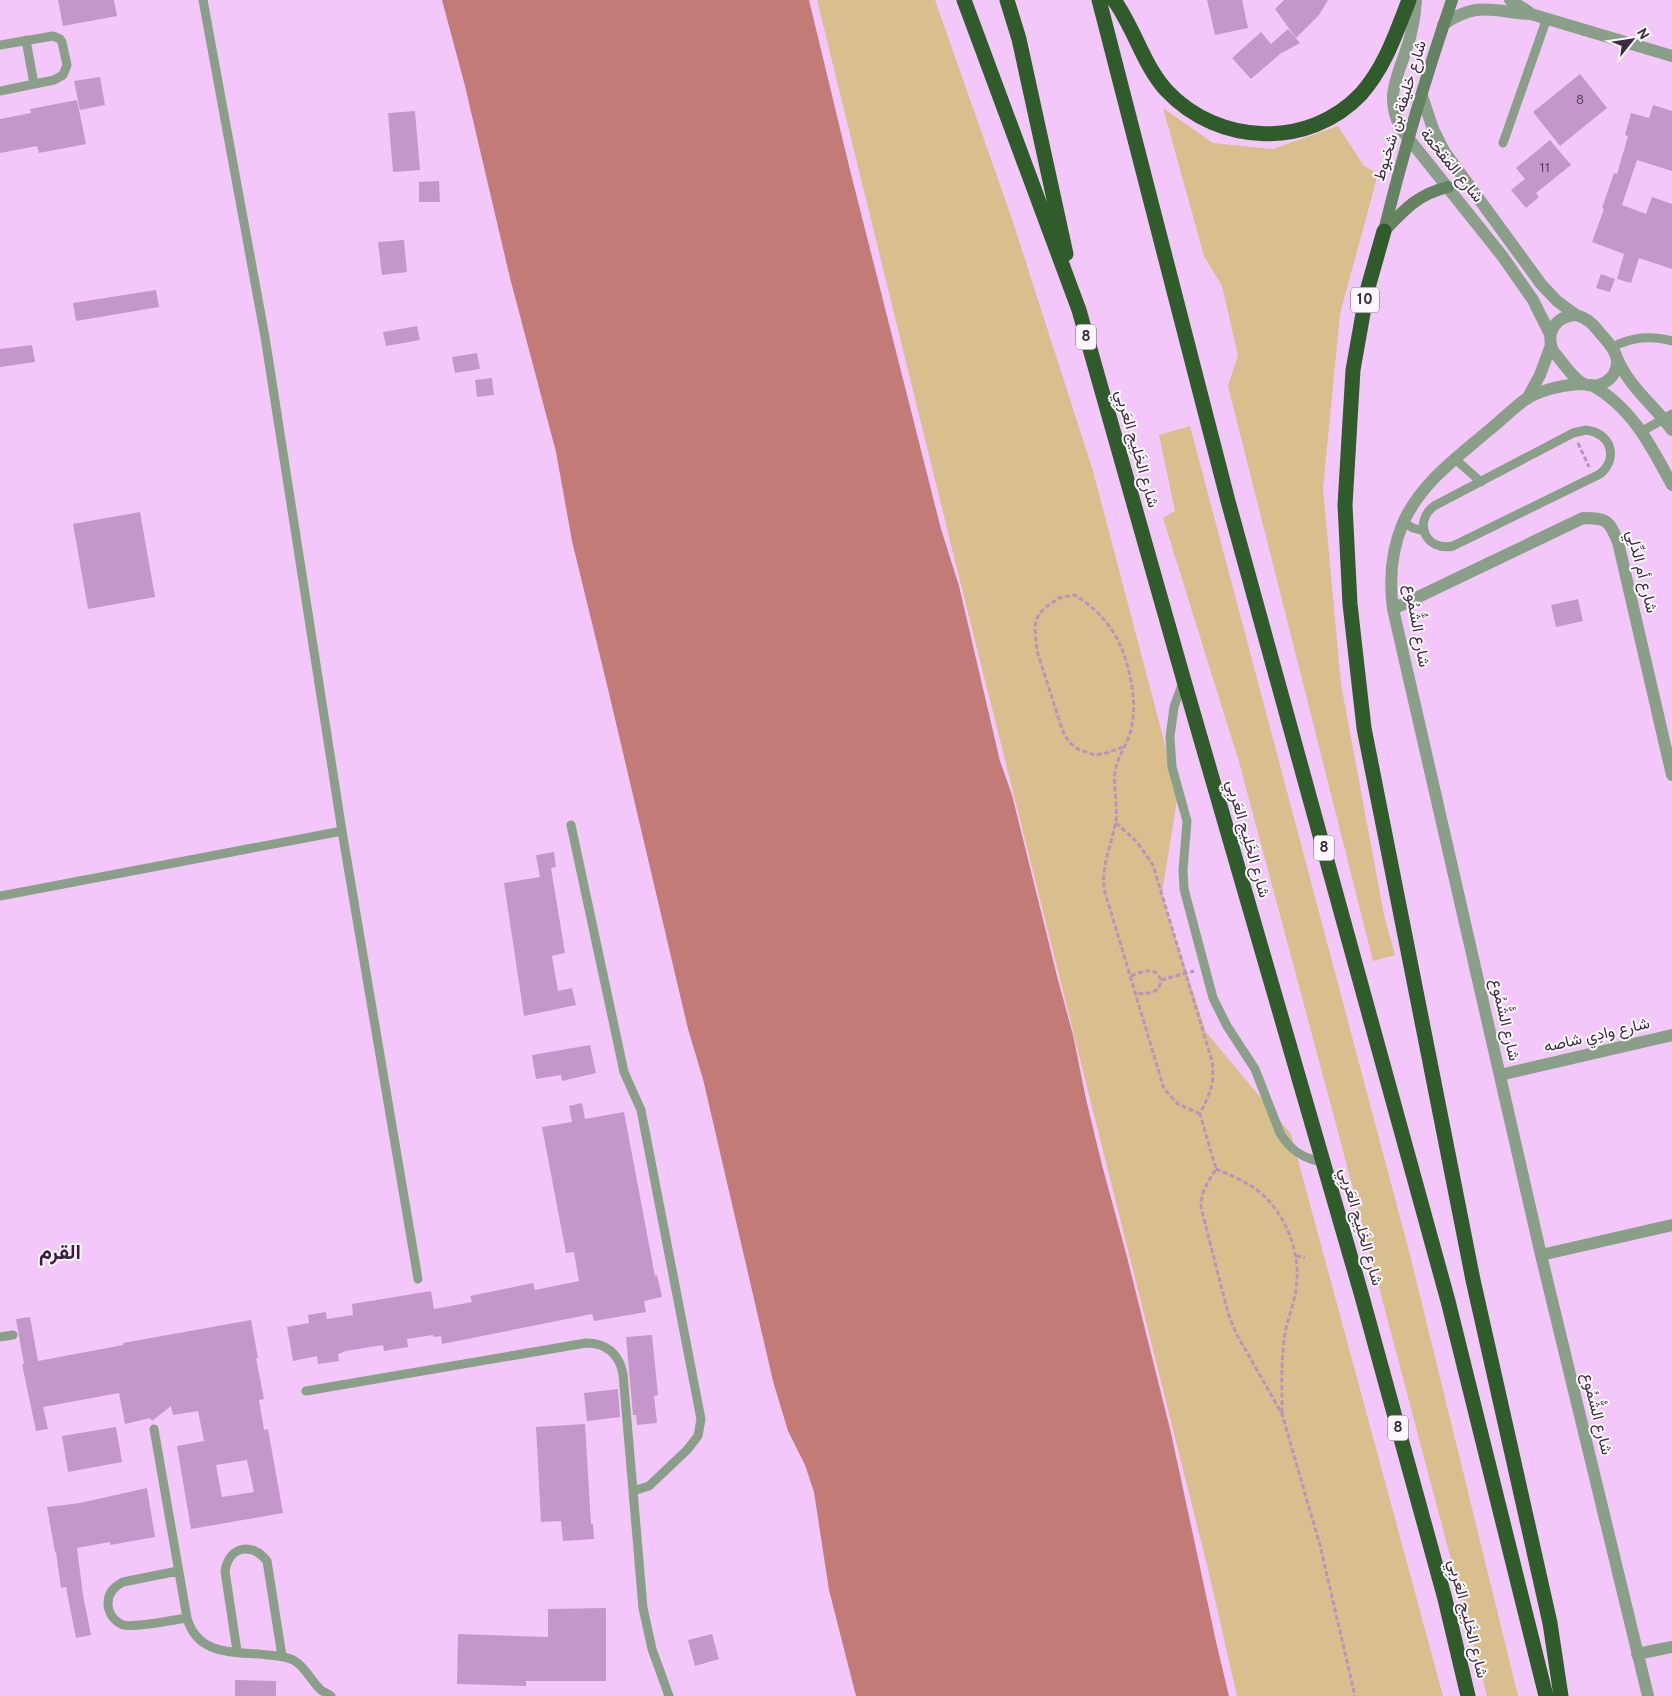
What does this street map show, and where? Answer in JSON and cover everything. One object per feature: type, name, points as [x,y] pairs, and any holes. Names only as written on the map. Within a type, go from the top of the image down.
[{"type":"highway","name":"شارع الخَلِيج العَربِي","points":[[964,0],[1078,310],[1361,1293],[1445,1599],[1468,1696]]},
{"type":"highway","points":[[1007,0],[1019,39],[1078,310]]},
{"type":"highway","name":"8","points":[[1099,0],[1233,520],[1448,1301],[1546,1696]]},
{"type":"highway","points":[[1114,0],[1131,27],[1148,64],[1157,78],[1180,103],[1208,121],[1240,132],[1274,135],[1307,129],[1337,114],[1361,93],[1380,68],[1410,0]]},
{"type":"highway","name":"10","points":[[1384,231],[1367,291],[1353,370],[1345,506],[1350,604],[1364,728],[1473,1280],[1550,1623],[1561,1696]]},
{"type":"main road","name":"شارع خليفة بن شخبوط","points":[[1384,231],[1398,173],[1452,0]]},
{"type":"main road","points":[[1384,231],[1415,200],[1436,190],[1448,187]]},
{"type":"street","name":"شارع المَقحَمة","points":[[1416,0],[1411,36],[1392,93],[1395,118],[1401,129],[1491,241],[1533,300],[1550,340]]},
{"type":"street","points":[[1510,0],[1531,14]]},
{"type":"street","points":[[1443,25],[1457,14],[1473,7],[1491,7],[1547,18],[1672,56]]},
{"type":"street","name":"شارع المَقحَمة","points":[[1422,96],[1433,129],[1451,161],[1541,284],[1557,301],[1576,315]]},
{"type":"street","points":[[1671,481],[1641,432],[1616,402],[1604,392],[1575,377],[1554,351],[1550,340],[1552,329],[1559,320],[1576,315],[1591,322],[1614,353],[1632,385],[1668,416],[1672,430]]},
{"type":"street","name":"شارع الشُّمُوع","points":[[1527,399],[1542,370],[1550,340]]},
{"type":"street","points":[[1588,385],[1603,384],[1612,376],[1617,364],[1614,353]]},
{"type":"street","name":"شارع الشُّمُوع","points":[[1588,385],[1557,387],[1527,399],[1426,487],[1413,504],[1404,522],[1393,556],[1391,591],[1393,609],[1541,1255],[1648,1696]]},
{"type":"street","name":"شارع أم الدِّلِي","points":[[1393,609],[1583,518],[1601,518],[1612,526],[1618,542],[1672,775]]},
{"type":"street","name":"شارع وادِي شاصه","points":[[1500,1075],[1672,1035]]},
{"type":"street","points":[[1541,1255],[1672,1224]]},
{"type":"street","points":[[1637,1654],[1672,1647]]},
{"type":"lane","points":[[203,0],[265,337],[342,831],[418,1279]]},
{"type":"lane","points":[[1503,143],[1547,18]]},
{"type":"lane","points":[[0,45],[50,36],[57,37],[62,42],[66,64],[66,70],[59,78],[0,91]]},
{"type":"lane","points":[[26,40],[34,84]]},
{"type":"lane","points":[[1614,353],[1626,341],[1641,337],[1672,342]]},
{"type":"lane","points":[[1641,432],[1668,416]]},
{"type":"lane","points":[[1593,430],[1600,433],[1609,444],[1611,457],[1609,464],[1600,474],[1453,546],[1435,545],[1426,537],[1424,520],[1430,510],[1573,434],[1593,430]]},
{"type":"lane","points":[[1456,459],[1481,482]]},
{"type":"lane","points":[[1404,522],[1413,528],[1424,531]]},
{"type":"lane","points":[[1184,681],[1174,707],[1170,729],[1170,752],[1187,821],[1183,870],[1184,889],[1205,968],[1217,1008],[1255,1069],[1280,1133],[1298,1153],[1306,1158],[1323,1162]]},
{"type":"lane","points":[[571,825],[624,1072],[641,1110],[701,1419],[700,1428],[693,1444],[654,1482],[644,1488],[632,1491]]},
{"type":"lane","points":[[0,896],[342,831]]},
{"type":"lane","points":[[0,1337],[13,1335]]},
{"type":"lane","points":[[306,1391],[586,1343],[603,1345],[617,1357],[623,1374],[643,1608],[652,1649],[668,1696]]},
{"type":"lane","points":[[154,1429],[178,1571],[190,1629],[197,1639],[206,1646],[237,1652],[282,1656],[295,1661],[321,1690],[331,1696]]},
{"type":"lane","points":[[237,1652],[225,1572],[226,1563],[231,1556],[238,1551],[246,1549],[262,1554],[267,1561],[282,1656]]},
{"type":"lane","points":[[178,1571],[123,1582],[117,1585],[109,1596],[109,1610],[116,1621],[129,1626],[187,1618]]},
{"type":"path","points":[[1573,434],[1594,478]]},
{"type":"path","points":[[1123,746],[1106,754],[1095,755],[1078,750],[1065,736],[1035,641],[1036,620],[1046,607],[1059,598],[1075,595],[1088,603],[1110,625],[1124,651],[1134,701],[1130,732],[1123,746],[1114,774],[1116,823],[1105,858],[1104,889],[1164,1089],[1178,1104],[1200,1114]]},
{"type":"path","points":[[1116,823],[1137,842],[1153,865],[1212,1061],[1214,1076],[1212,1088],[1200,1114],[1216,1169],[1256,1190],[1272,1204],[1284,1221],[1292,1240],[1296,1256],[1298,1282],[1284,1340],[1282,1414]]},
{"type":"path","points":[[1161,980],[1205,968]]},
{"type":"path","points":[[1131,976],[1150,970],[1157,973],[1161,980],[1157,991],[1136,994]]},
{"type":"path","points":[[1216,1169],[1205,1186],[1201,1197],[1201,1207],[1228,1312],[1236,1333],[1282,1414],[1320,1546],[1355,1696]]},
{"type":"path","points":[[1296,1256],[1305,1257]]},
{"type":"shaded area","points":[[442,0],[809,0],[941,529],[959,586],[1000,761],[1012,795],[1073,1035],[1102,1165],[1171,1433],[1229,1696],[856,1696],[829,1590],[814,1492],[805,1465],[788,1431],[773,1381],[703,1079],[688,1029],[572,541],[556,452],[510,278],[465,86]]},
{"type":"shaded area","points":[[817,0],[935,0],[1012,219],[1093,471],[1178,794],[1162,893],[1168,914],[1206,1032],[1291,1134],[1443,1696],[1237,1696],[1208,1569],[954,557]]},
{"type":"shaded area","points":[[1163,108],[1213,143],[1273,149],[1338,126],[1364,166],[1378,174],[1340,314],[1323,489],[1341,684],[1384,915],[1395,955],[1373,961],[1228,386],[1238,355],[1222,286],[1204,256]]},
{"type":"shaded area","points":[[1190,426],[1410,1255],[1518,1696],[1487,1696],[1239,762],[1163,518],[1175,511],[1159,435]]},
{"type":"building","points":[[58,0],[114,0],[117,16],[63,26]]},
{"type":"building","points":[[1207,0],[1242,0],[1248,28],[1215,35]]},
{"type":"building","points":[[1284,0],[1328,0],[1319,15],[1296,38],[1275,9]]},
{"type":"building","points":[[1288,29],[1300,43],[1280,54],[1251,79],[1232,58],[1261,32],[1271,44]]},
{"type":"building","points":[[1580,74],[1607,108],[1560,146],[1533,112]]},
{"type":"building","points":[[100,77],[105,105],[80,110],[74,81]]},
{"type":"building","points":[[77,100],[86,144],[39,153],[37,146],[0,153],[0,119],[31,113],[30,109]]},
{"type":"building","points":[[1653,105],[1672,111],[1672,171],[1637,160],[1622,205],[1646,214],[1652,197],[1672,204],[1672,269],[1639,258],[1631,283],[1617,279],[1624,254],[1592,242],[1614,173],[1617,174],[1628,136],[1625,135],[1631,113],[1649,118]]},
{"type":"building","points":[[415,111],[420,170],[393,172],[388,113]]},
{"type":"building","points":[[1550,140],[1571,165],[1536,193],[1539,197],[1526,208],[1511,190],[1525,179],[1516,168]]},
{"type":"building","points":[[439,181],[440,202],[419,202],[419,182]]},
{"type":"building","points":[[404,240],[407,272],[382,275],[378,242]]},
{"type":"building","points":[[1601,274],[1615,279],[1610,292],[1596,288]]},
{"type":"building","points":[[156,290],[159,307],[76,321],[73,303]]},
{"type":"building","points":[[417,326],[420,340],[386,346],[383,332]]},
{"type":"building","points":[[32,345],[35,362],[0,367],[0,349]]},
{"type":"building","points":[[477,353],[480,369],[455,373],[452,357]]},
{"type":"building","points":[[492,378],[494,395],[477,397],[475,380]]},
{"type":"building","points":[[140,512],[155,597],[88,609],[73,524]]},
{"type":"building","points":[[1578,599],[1583,621],[1556,627],[1551,605]]},
{"type":"building","points":[[554,852],[556,867],[551,868],[565,953],[552,956],[558,991],[572,988],[576,1005],[524,1016],[504,883],[540,877],[536,855]]},
{"type":"building","points":[[590,1045],[596,1073],[562,1081],[561,1075],[536,1079],[532,1055]]},
{"type":"building","points":[[582,1103],[585,1119],[624,1112],[655,1276],[657,1275],[662,1297],[644,1301],[646,1312],[594,1321],[592,1314],[442,1344],[441,1336],[433,1337],[433,1335],[407,1339],[408,1347],[384,1351],[383,1345],[346,1351],[338,1354],[339,1361],[318,1364],[317,1356],[293,1361],[287,1327],[309,1323],[308,1315],[326,1312],[327,1319],[353,1315],[352,1304],[431,1291],[434,1309],[472,1302],[470,1296],[533,1283],[535,1290],[579,1281],[574,1252],[566,1253],[542,1127],[572,1122],[569,1106]]},
{"type":"building","points":[[30,1317],[38,1361],[123,1345],[123,1343],[251,1320],[264,1399],[259,1400],[264,1430],[268,1429],[283,1513],[191,1529],[177,1446],[204,1441],[198,1411],[173,1415],[171,1406],[152,1421],[150,1418],[125,1424],[119,1393],[43,1407],[48,1429],[36,1431],[22,1364],[24,1364],[16,1319]],"holes":[[[247,1460],[254,1492],[222,1497],[216,1465]]]},
{"type":"building","points":[[652,1335],[658,1395],[654,1396],[657,1423],[637,1425],[636,1415],[633,1415],[626,1337]]},
{"type":"building","points":[[618,1389],[620,1417],[587,1421],[584,1393]]},
{"type":"building","points":[[585,1424],[591,1524],[593,1524],[594,1539],[563,1541],[561,1521],[541,1522],[536,1427]]},
{"type":"building","points":[[116,1427],[122,1462],[68,1472],[62,1436]]},
{"type":"building","points":[[147,1488],[155,1537],[110,1545],[110,1542],[77,1548],[83,1595],[91,1635],[76,1638],[66,1587],[61,1588],[47,1507],[80,1503]]},
{"type":"building","points":[[606,1608],[606,1681],[526,1681],[526,1686],[457,1684],[458,1634],[548,1637],[548,1609]]},
{"type":"building","points":[[712,1634],[719,1659],[695,1666],[688,1640]]},
{"type":"building","points":[[235,1680],[276,1681],[276,1696],[235,1696]]},
{"type":"district","name":"القرم","points":[[60,1253]]}]
